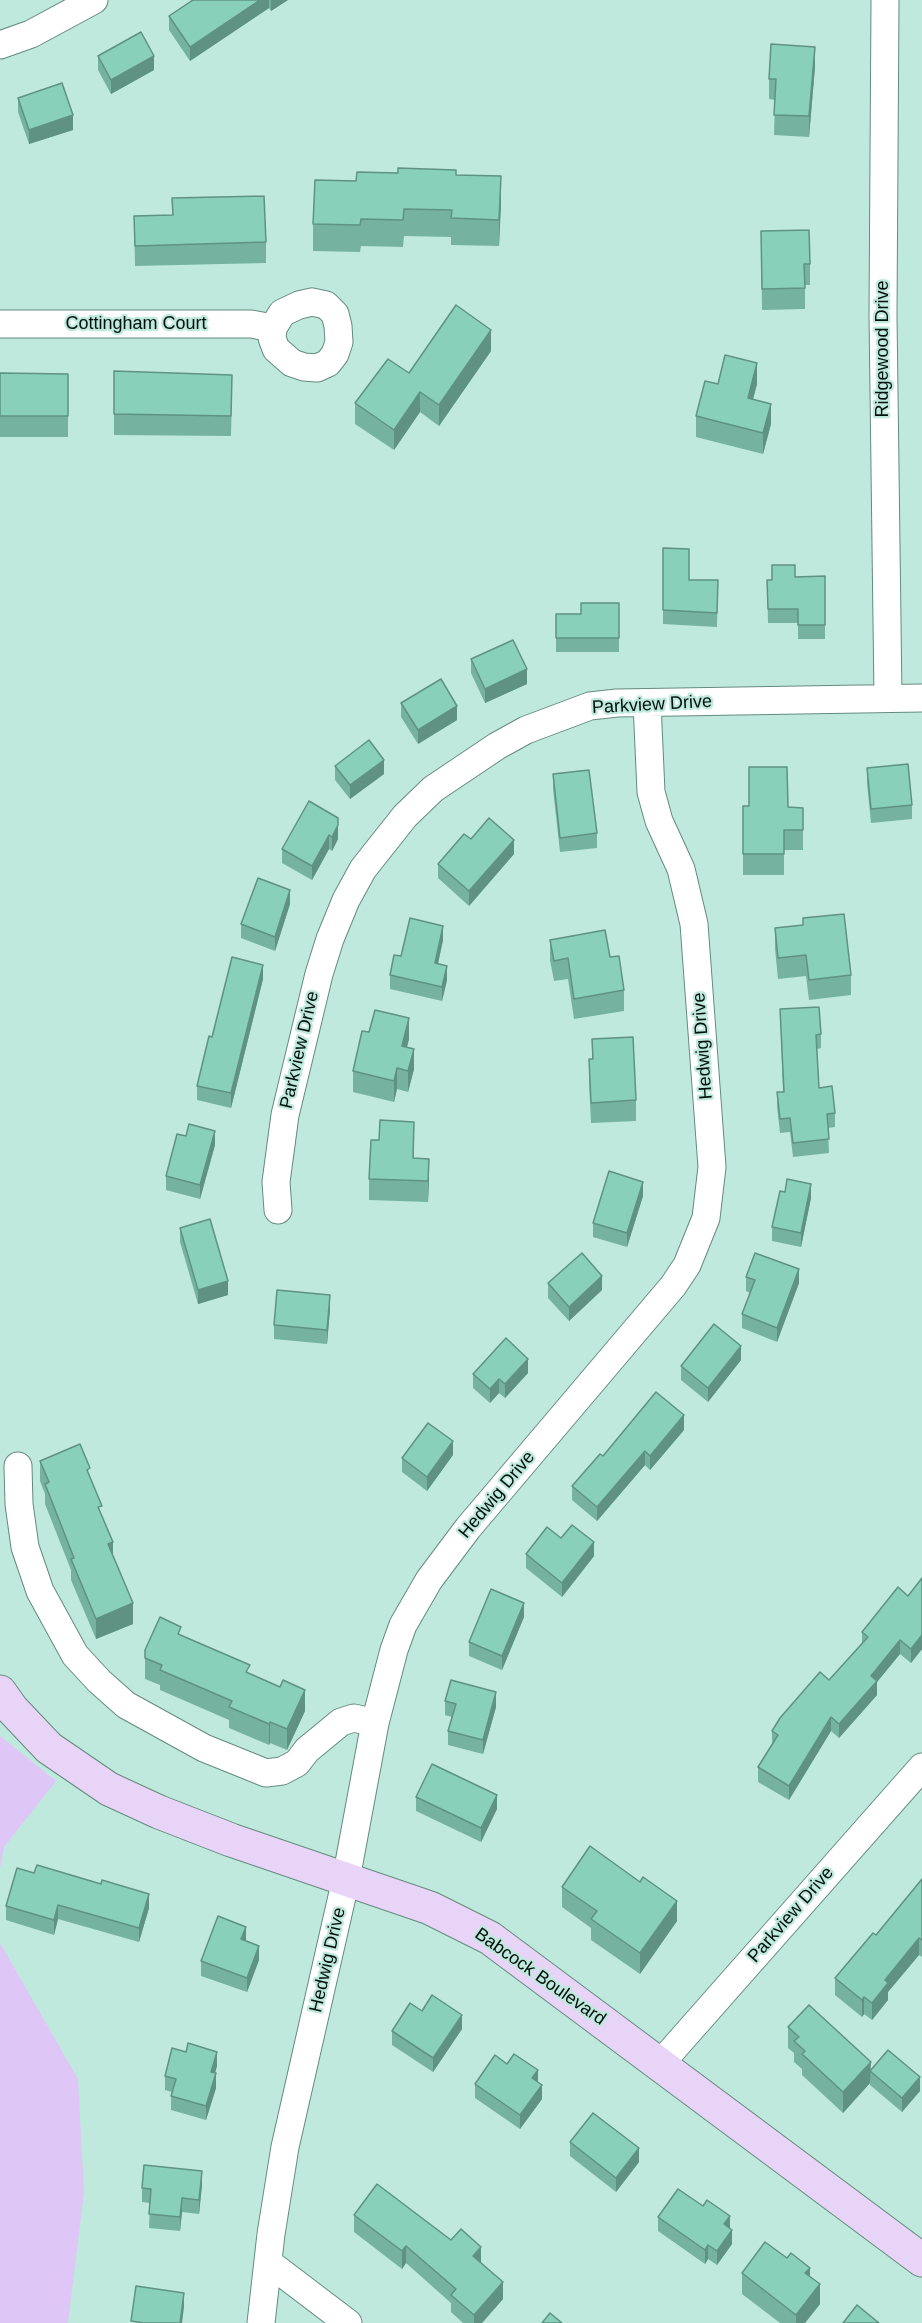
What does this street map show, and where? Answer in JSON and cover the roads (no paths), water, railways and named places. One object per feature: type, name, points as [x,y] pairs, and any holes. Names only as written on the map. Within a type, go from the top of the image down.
[{"type":"main road","name":"Babcock Boulevard","points":[[0,1692],[12,1709],[49,1748],[109,1789],[159,1812],[231,1840],[430,1908],[490,1938],[922,2260]]},
{"type":"street","points":[[0,45],[31,34],[94,0]]},
{"type":"street","name":"Ridgewood Drive","points":[[885,0],[882,315],[888,698]]},
{"type":"street","name":"Cottingham Court","points":[[0,324],[251,324],[273,328]]},
{"type":"street","name":"Parkview Drive","points":[[278,1210],[276,1182],[278,1153],[285,1115],[310,1008],[330,939],[346,900],[363,869],[405,816],[433,789],[497,746],[536,726],[590,706],[922,698]]},
{"type":"street","name":"Hedwig Drive","points":[[261,2323],[285,2147],[346,1879],[375,1723],[403,1625],[429,1580],[468,1528],[673,1286],[687,1265],[706,1218],[712,1167],[694,924],[681,869],[659,821],[651,792],[646,703]]},
{"type":"street","points":[[18,1466],[19,1504],[25,1547],[40,1591],[75,1655],[126,1705],[204,1748],[266,1773],[282,1771],[297,1763],[314,1744],[341,1722],[354,1718],[375,1723]]},
{"type":"street","name":"Parkview Drive","points":[[660,2064],[922,1767]]},
{"type":"street","points":[[269,2263],[348,2323]]}]
